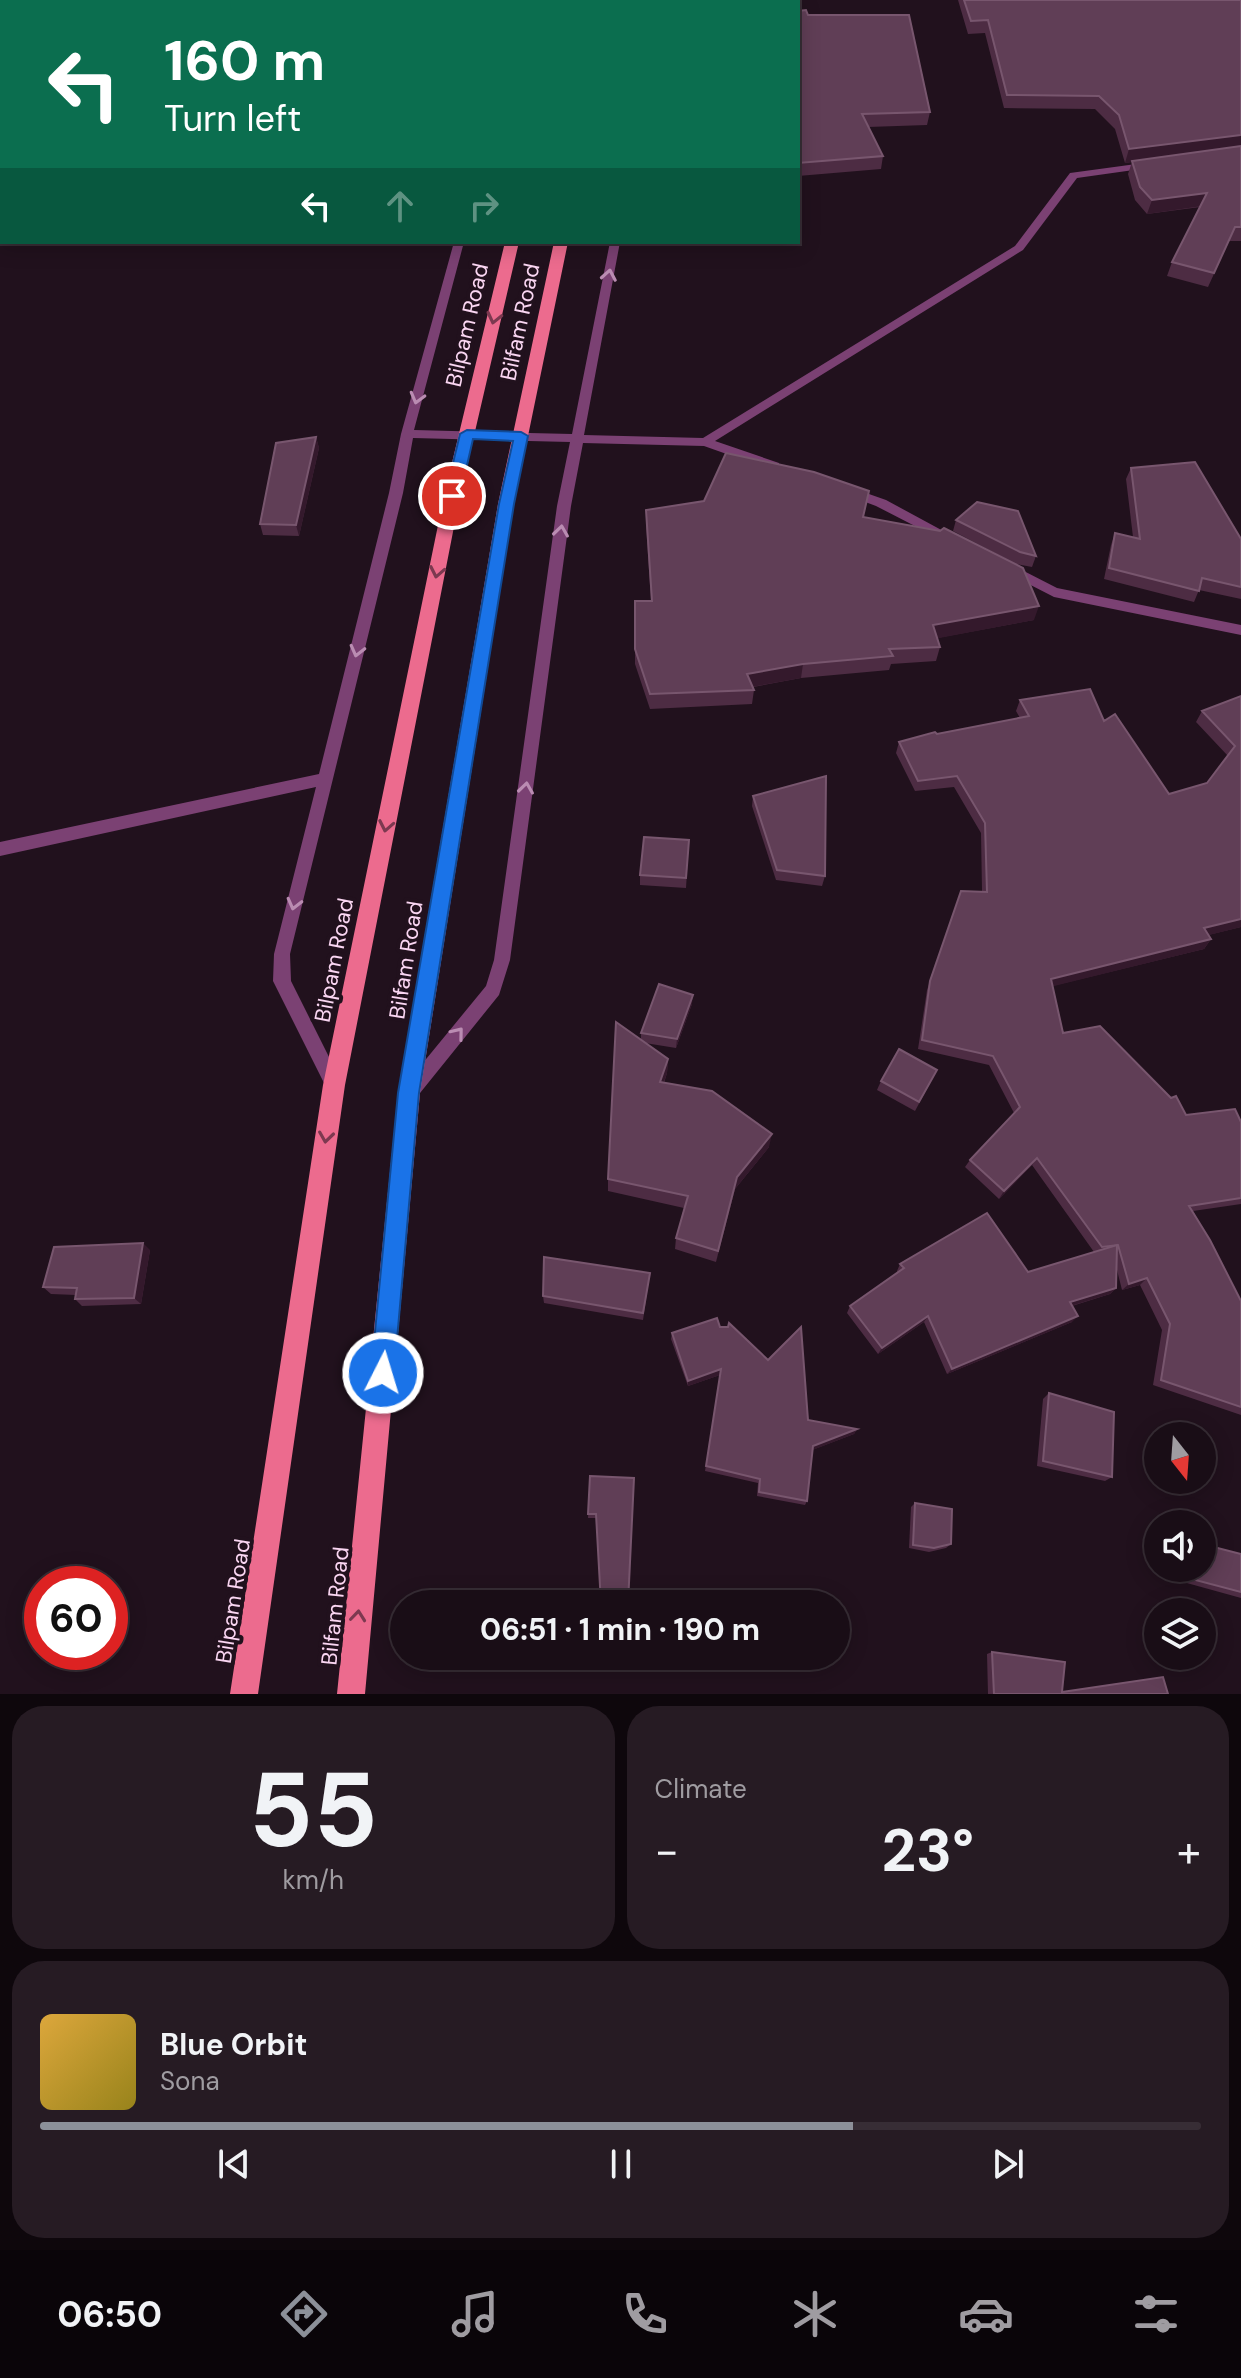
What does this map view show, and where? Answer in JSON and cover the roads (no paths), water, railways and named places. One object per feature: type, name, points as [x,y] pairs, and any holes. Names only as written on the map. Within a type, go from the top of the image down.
[{"type":"main road","name":"Bilpam Road","points":[[244,1694],[334,1085],[467,434],[512,244]]},
{"type":"main road","name":"Bilfam Road","points":[[351,1694],[409,1093],[506,504],[561,244]]},
{"type":"street","points":[[705,442],[1019,248],[1074,175],[1165,163]]},
{"type":"street","points":[[334,1085],[282,981],[282,954],[396,493],[407,434],[458,244]]},
{"type":"street","points":[[409,1093],[493,990],[502,960],[564,506],[615,244]]},
{"type":"street","points":[[407,434],[705,442],[793,472]]},
{"type":"street","points":[[837,487],[881,503],[961,544]]},
{"type":"street","points":[[1000,564],[1054,592],[1241,630]]},
{"type":"street","points":[[0,849],[325,779]]}]
